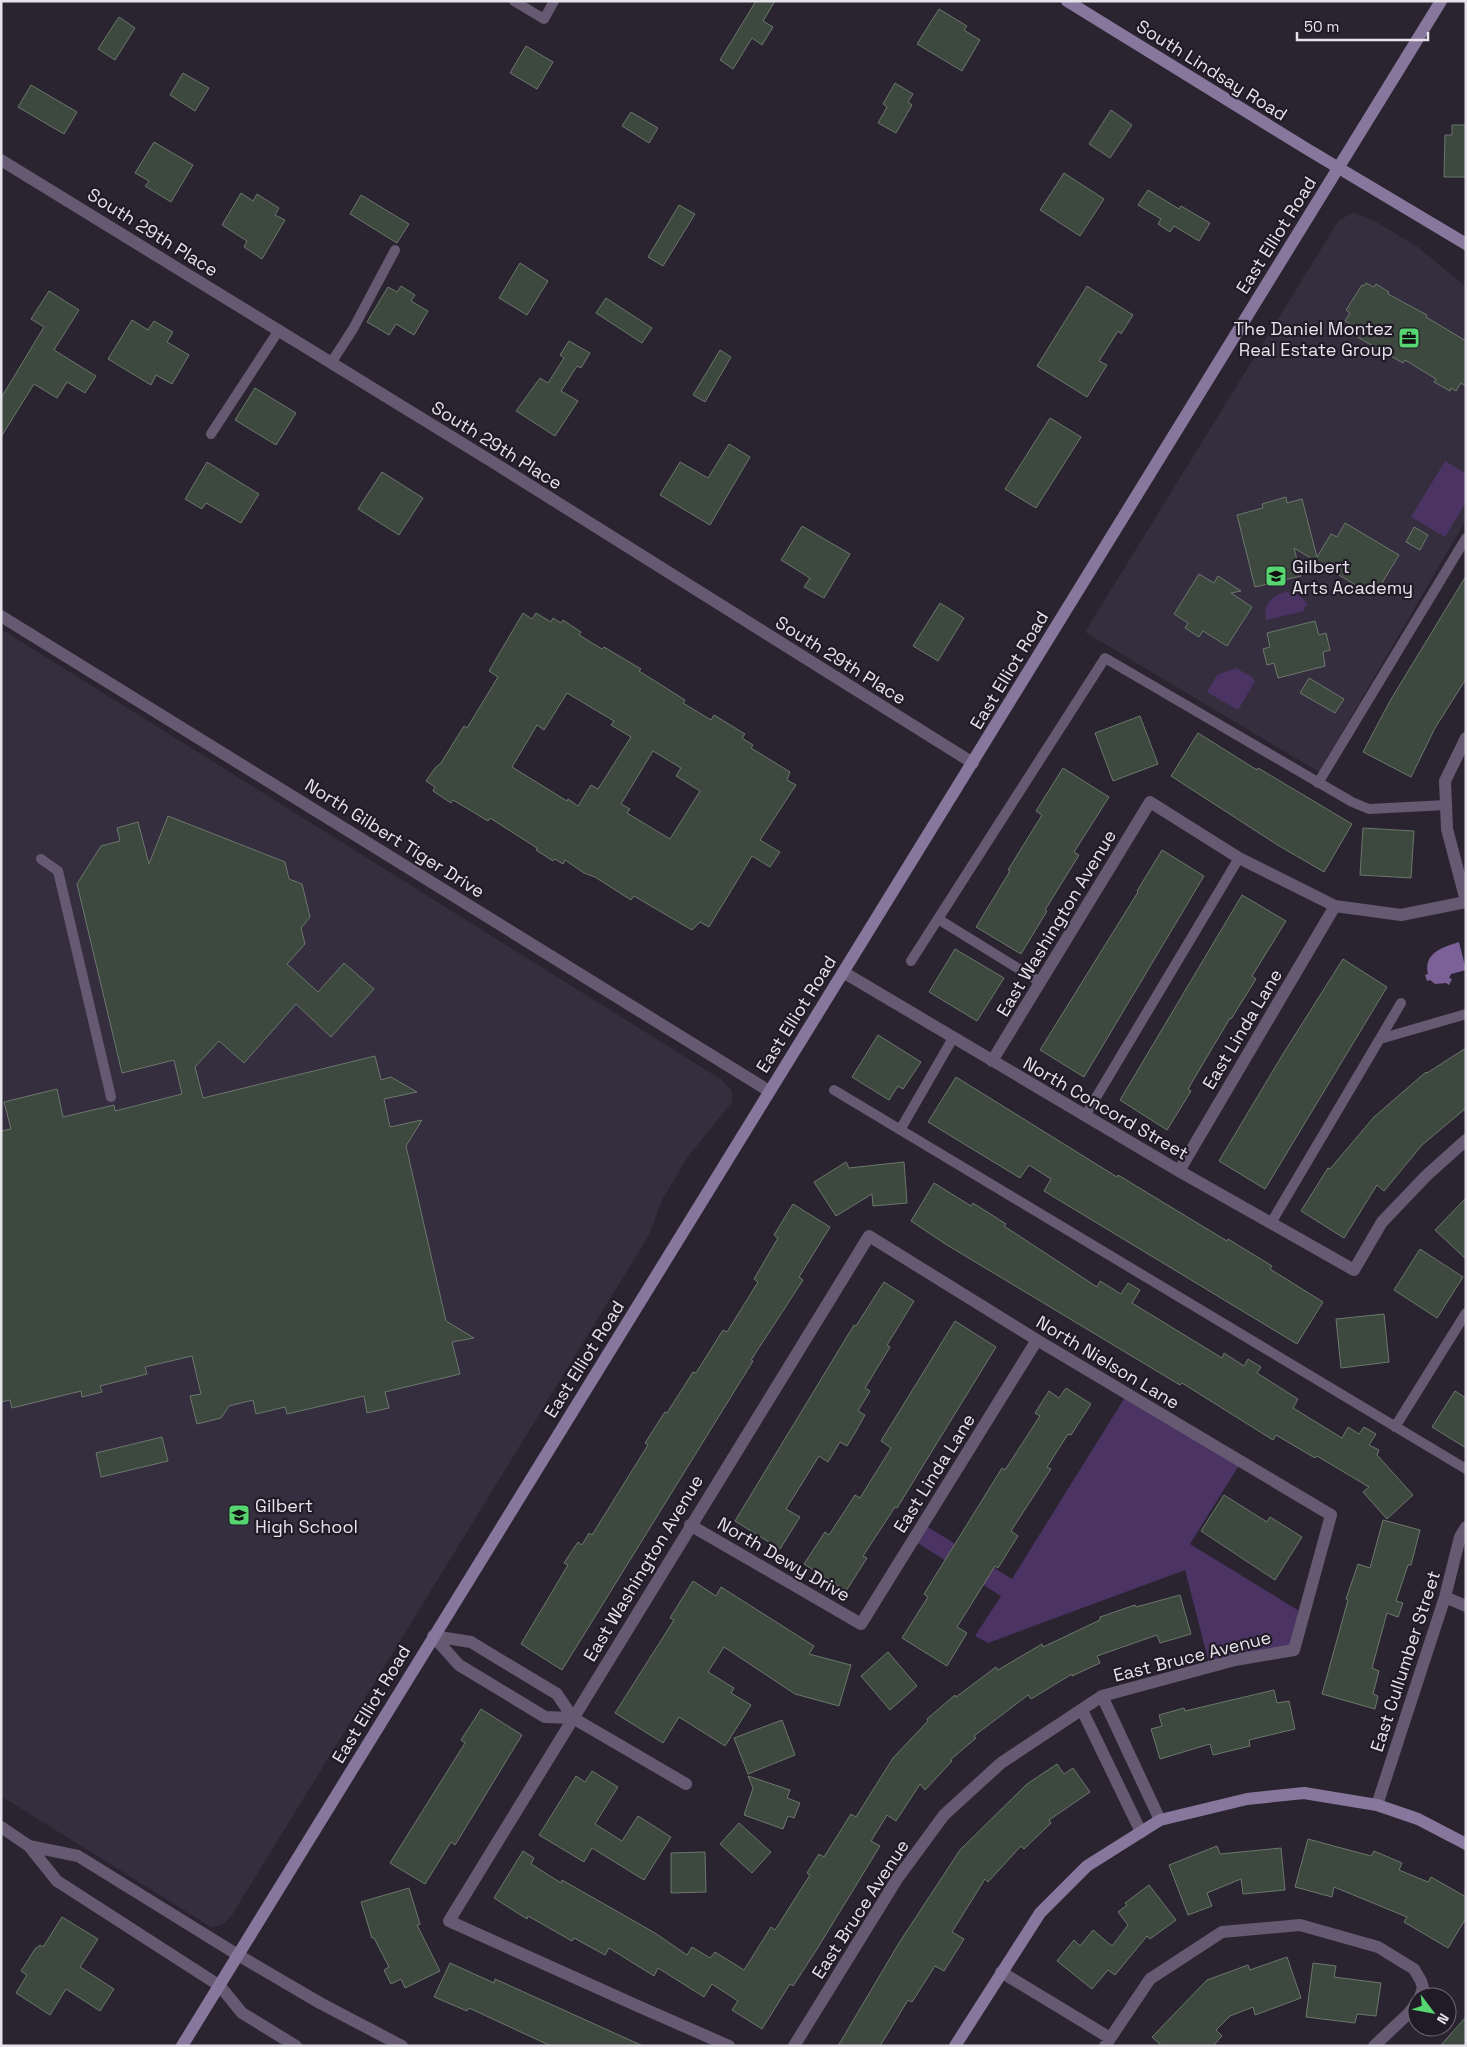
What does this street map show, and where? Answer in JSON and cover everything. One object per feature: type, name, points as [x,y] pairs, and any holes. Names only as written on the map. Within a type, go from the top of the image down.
[{"type":"main road","name":"South Lindsay Road","points":[[1067,1],[1466,244]]},
{"type":"main road","name":"East Elliot Road","points":[[182,2046],[1441,1]]},
{"type":"main road","points":[[955,2046],[1040,1913],[1087,1866],[1160,1820],[1247,1799],[1304,1793],[1377,1805],[1418,1819],[1466,1844]]},
{"type":"street","name":"South 29th Place","points":[[1,160],[279,330],[973,763]]},
{"type":"street","name":"North Gilbert Tiger Drive","points":[[1,616],[769,1091]]},
{"type":"street","points":[[1239,858],[1335,906],[1401,915],[1466,901],[1447,829],[1445,781],[1466,738]]},
{"type":"street","name":"East Washington Avenue","points":[[992,1061],[1150,802],[1239,858]]},
{"type":"street","name":"East Linda Lane","points":[[1179,1171],[1335,906]]},
{"type":"street","name":"North Concord Street","points":[[844,972],[1179,1171],[1354,1270],[1382,1222],[1426,1175],[1466,1140]]},
{"type":"street","name":"East Washington Avenue","points":[[729,2046],[449,1921],[690,1525],[869,1236]]},
{"type":"street","name":"North Nielson Lane","points":[[869,1236],[1037,1340],[1331,1516]]},
{"type":"street","name":"East Linda Lane","points":[[861,1624],[1037,1340]]},
{"type":"street","name":"East Bruce Avenue","points":[[794,2046],[898,1879],[944,1815],[1001,1763],[1102,1696],[1235,1660],[1294,1650],[1331,1516]]},
{"type":"street","name":"North Dewy Drive","points":[[690,1525],[861,1624]]},
{"type":"street","name":"East Cullumber Street","points":[[1377,1805],[1445,1597],[1460,1537],[1466,1528]]},
{"type":"street","points":[[1445,1597],[1466,1606]]},
{"type":"street","points":[[433,1636],[459,1666],[545,1717],[572,1718]]},
{"type":"street","points":[[433,1636],[470,1642],[479,1647],[557,1694],[572,1718],[686,1784]]},
{"type":"street","points":[[1102,1696],[1160,1820]]},
{"type":"street","points":[[1082,1710],[1141,1832]]},
{"type":"street","points":[[1,1827],[29,1846],[57,1881],[220,1986],[242,2013],[296,2046]]},
{"type":"street","points":[[29,1846],[78,1856],[238,1956],[320,2003],[402,2046]]},
{"type":"street","points":[[1001,1972],[1107,2042],[1150,1979],[1222,1932],[1300,1925],[1378,1946],[1414,1968],[1422,1981],[1422,1987]]},
{"type":"street","points":[[1374,2046],[1407,2016]]},
{"type":"lane","points":[[514,1],[544,19],[554,1]]},
{"type":"lane","points":[[331,363],[354,329],[395,250]]},
{"type":"lane","points":[[211,434],[279,330]]},
{"type":"lane","points":[[1318,783],[1466,538]]},
{"type":"lane","points":[[911,961],[1105,658],[1352,802],[1369,809],[1446,806]]},
{"type":"lane","points":[[1085,1116],[1239,858]]},
{"type":"lane","points":[[41,859],[58,871],[111,1097]]},
{"type":"lane","points":[[938,919],[1040,982]]},
{"type":"lane","points":[[1271,1223],[1401,1003]]},
{"type":"lane","points":[[1380,1039],[1466,1014]]},
{"type":"lane","points":[[900,1130],[953,1038]]},
{"type":"lane","points":[[834,1090],[1466,1469]]},
{"type":"lane","points":[[1395,1427],[1466,1313]]},
{"type":"shaded area","name":"Gilbert Arts Academy","points":[[1353,213],[1376,222],[1418,247],[1466,287],[1466,520],[1319,772],[1085,632],[1339,220]]},
{"type":"shaded area","points":[[1445,461],[1466,474],[1466,502],[1445,537],[1411,517]]},
{"type":"shaded area","points":[[1285,592],[1301,597],[1308,606],[1304,607],[1305,611],[1266,620],[1267,606],[1272,599]]},
{"type":"shaded area","name":"Gilbert High School","points":[[1,629],[722,1080],[732,1091],[732,1102],[687,1158],[662,1200],[649,1235],[232,1915],[223,1924],[214,1927],[211,1927],[1,1796]]},
{"type":"shaded area","points":[[1236,668],[1252,677],[1255,681],[1238,710],[1207,692],[1217,675]]},
{"type":"shaded area","points":[[1459,942],[1466,970],[1451,974],[1449,978],[1452,979],[1449,985],[1446,983],[1435,984],[1430,980],[1427,981],[1425,975],[1428,974],[1428,961],[1431,956],[1447,946]]},
{"type":"shaded area","points":[[1127,1394],[1241,1462],[1190,1544],[1304,1614],[1294,1650],[1210,1667],[1185,1570],[988,1643],[975,1636],[1001,1596],[913,1540],[923,1524],[1012,1579]]},
{"type":"building","points":[[756,1],[775,1],[763,21],[773,27],[762,45],[752,38],[733,69],[720,60]]},
{"type":"building","points":[[939,9],[967,26],[964,30],[980,40],[962,71],[917,44]]},
{"type":"building","points":[[119,17],[135,28],[115,60],[98,49]]},
{"type":"building","points":[[526,46],[553,62],[537,89],[510,73]]},
{"type":"building","points":[[183,73],[209,88],[195,111],[170,95]]},
{"type":"building","points":[[895,83],[913,94],[908,102],[912,105],[896,133],[878,123],[887,107],[883,104]]},
{"type":"building","points":[[31,85],[77,112],[64,134],[18,107]]},
{"type":"building","points":[[1111,110],[1132,125],[1110,158],[1089,144]]},
{"type":"building","points":[[631,112],[658,128],[649,143],[622,126]]},
{"type":"building","points":[[1452,125],[1466,125],[1466,177],[1444,177],[1445,135],[1452,135]]},
{"type":"building","points":[[154,142],[193,165],[171,202],[145,186],[149,181],[135,173]]},
{"type":"building","points":[[1064,173],[1104,199],[1080,236],[1040,210]]},
{"type":"building","points":[[1148,190],[1179,209],[1181,206],[1210,223],[1199,241],[1174,226],[1170,232],[1158,224],[1161,219],[1138,205]]},
{"type":"building","points":[[241,193],[253,201],[257,194],[279,208],[275,215],[285,220],[262,259],[244,247],[247,241],[222,225]]},
{"type":"building","points":[[361,195],[409,224],[397,243],[350,214]]},
{"type":"building","points":[[679,205],[695,214],[663,266],[648,257]]},
{"type":"building","points":[[520,263],[548,281],[527,315],[499,298]]},
{"type":"building","name":"The Daniel Montez Real Estate Group","points":[[1366,283],[1374,287],[1376,284],[1389,292],[1388,294],[1427,315],[1426,317],[1466,341],[1466,386],[1461,383],[1456,391],[1451,388],[1450,391],[1434,382],[1436,379],[1405,360],[1403,363],[1352,334],[1354,332],[1349,329],[1352,325],[1345,321],[1350,313],[1346,310],[1362,285],[1364,286]]},
{"type":"building","points":[[401,286],[415,295],[411,301],[428,311],[414,335],[396,324],[389,335],[367,322],[388,287],[397,292]]},
{"type":"building","points":[[1087,286],[1133,315],[1121,334],[1118,331],[1099,361],[1107,365],[1087,397],[1037,366]]},
{"type":"building","points":[[49,291],[79,310],[54,350],[96,376],[85,393],[67,382],[57,398],[34,384],[1,437],[1,398],[44,327],[31,319]]},
{"type":"building","points":[[606,298],[652,328],[642,343],[596,313]]},
{"type":"building","points":[[132,320],[148,330],[154,321],[173,332],[167,342],[189,355],[172,384],[156,375],[151,385],[108,359]]},
{"type":"building","points":[[569,341],[590,353],[581,368],[577,366],[561,391],[578,401],[555,436],[516,411],[540,378],[548,383],[564,358],[560,355]]},
{"type":"building","points":[[720,350],[731,357],[705,402],[693,395]]},
{"type":"building","points":[[255,388],[296,413],[276,445],[235,420]]},
{"type":"building","points":[[1050,418],[1081,437],[1036,508],[1005,489]]},
{"type":"building","points":[[729,444],[750,457],[710,525],[660,495],[680,462],[708,478]]},
{"type":"building","points":[[207,462],[259,494],[241,523],[206,503],[202,509],[185,499]]},
{"type":"building","points":[[382,472],[423,498],[399,535],[358,509]]},
{"type":"building","points":[[1286,497],[1287,503],[1302,499],[1317,557],[1331,534],[1337,537],[1345,523],[1399,555],[1374,596],[1294,548],[1301,576],[1255,587],[1237,515],[1263,508],[1262,504]]},
{"type":"building","points":[[802,526],[850,554],[824,598],[804,587],[810,578],[781,560]]},
{"type":"building","points":[[1414,527],[1428,535],[1420,550],[1406,542]]},
{"type":"building","points":[[1199,574],[1214,583],[1218,576],[1241,591],[1231,593],[1252,607],[1227,646],[1203,631],[1199,637],[1185,628],[1188,623],[1174,614]]},
{"type":"building","points":[[1466,576],[1466,679],[1435,728],[1411,777],[1363,752],[1390,701]]},
{"type":"building","points":[[940,603],[964,618],[938,661],[913,646]]},
{"type":"building","points":[[523,613],[532,619],[536,613],[551,622],[553,618],[561,623],[563,620],[581,632],[579,635],[641,669],[639,671],[685,700],[683,703],[711,720],[714,715],[745,734],[742,738],[753,745],[751,748],[790,772],[787,780],[796,785],[760,840],[780,852],[770,867],[752,856],[709,927],[700,922],[692,930],[634,896],[631,900],[565,860],[563,864],[555,859],[553,861],[536,850],[537,848],[490,818],[488,821],[453,800],[451,803],[433,791],[435,787],[426,781],[441,763],[464,726],[467,728],[498,677],[489,671]],"holes":[[[567,693],[614,721],[611,725],[631,737],[598,789],[591,785],[578,806],[512,767],[537,725],[544,730]],[[653,751],[681,768],[676,776],[700,791],[670,839],[627,813],[630,809],[621,804]]]},
{"type":"building","points":[[1315,621],[1319,635],[1326,633],[1330,650],[1323,652],[1325,666],[1278,678],[1274,663],[1267,665],[1263,649],[1270,647],[1267,633]]},
{"type":"building","points":[[1309,678],[1344,699],[1335,713],[1300,693]]},
{"type":"building","points":[[1140,716],[1158,764],[1113,781],[1095,733]]},
{"type":"building","points":[[1198,733],[1257,770],[1258,768],[1352,824],[1324,872],[1276,844],[1171,776]]},
{"type":"building","points":[[1063,768],[1109,797],[1074,852],[1079,855],[1045,910],[1047,911],[1021,954],[976,927],[1042,815],[1036,811]]},
{"type":"building","points":[[168,816],[285,862],[289,879],[302,884],[310,917],[301,928],[305,944],[287,964],[318,992],[344,963],[374,989],[331,1037],[296,1004],[244,1063],[219,1041],[195,1067],[203,1098],[375,1056],[381,1080],[391,1077],[417,1092],[384,1099],[390,1127],[422,1120],[406,1146],[446,1321],[474,1338],[452,1342],[460,1374],[385,1392],[389,1408],[367,1413],[364,1396],[287,1414],[285,1407],[256,1414],[253,1400],[229,1406],[221,1418],[197,1424],[190,1396],[201,1394],[192,1356],[145,1367],[147,1374],[100,1386],[102,1392],[82,1397],[81,1391],[12,1408],[10,1400],[1,1402],[1,1131],[11,1129],[4,1102],[57,1089],[63,1117],[114,1105],[115,1111],[182,1094],[174,1060],[122,1073],[77,884],[101,846],[120,841],[117,828],[138,822],[149,864]]},
{"type":"building","points":[[1363,828],[1414,831],[1411,878],[1360,875]]},
{"type":"building","points":[[1162,850],[1204,876],[1084,1077],[1040,1050]]},
{"type":"building","points":[[1242,895],[1286,921],[1252,976],[1256,979],[1230,1018],[1188,1089],[1191,1091],[1167,1130],[1120,1100]]},
{"type":"building","points":[[955,949],[1004,978],[977,1021],[929,992]]},
{"type":"building","points":[[1343,959],[1387,987],[1265,1189],[1219,1161]]},
{"type":"building","points":[[878,1035],[921,1062],[903,1089],[898,1086],[889,1100],[852,1077]]},
{"type":"building","points":[[1466,1048],[1466,1108],[1422,1145],[1384,1191],[1377,1185],[1344,1238],[1301,1211],[1328,1168],[1330,1169],[1374,1117],[1426,1072]]},
{"type":"building","points":[[956,1077],[1117,1177],[1118,1175],[1227,1241],[1228,1239],[1272,1266],[1270,1269],[1323,1302],[1297,1344],[1044,1191],[1051,1179],[1029,1165],[1020,1178],[928,1122]]},
{"type":"building","points":[[846,1162],[849,1168],[904,1162],[907,1203],[873,1206],[872,1194],[836,1216],[814,1182]]},
{"type":"building","points":[[934,1183],[971,1206],[973,1203],[1006,1224],[1004,1226],[1097,1287],[1100,1281],[1121,1294],[1128,1283],[1140,1290],[1132,1303],[1222,1358],[1224,1353],[1244,1366],[1248,1359],[1261,1367],[1257,1373],[1298,1399],[1293,1408],[1342,1438],[1348,1427],[1359,1434],[1364,1427],[1376,1434],[1369,1445],[1379,1450],[1377,1455],[1413,1495],[1387,1519],[1363,1492],[1369,1487],[1317,1456],[1315,1458],[1276,1435],[1273,1440],[1182,1383],[1180,1385],[947,1245],[911,1221]]},
{"type":"building","points":[[1466,1198],[1466,1259],[1435,1230]]},
{"type":"building","points":[[793,1204],[830,1227],[799,1277],[803,1280],[751,1360],[753,1361],[562,1670],[521,1644],[568,1565],[564,1563],[578,1542],[582,1545],[589,1533],[592,1535],[648,1445],[645,1443],[665,1412],[667,1413],[693,1372],[696,1373],[723,1330],[727,1332],[758,1282],[754,1279],[778,1238],[774,1235]]},
{"type":"building","points":[[1420,1249],[1463,1277],[1437,1318],[1394,1290]]},
{"type":"building","points":[[884,1282],[914,1301],[887,1345],[890,1347],[865,1388],[870,1391],[858,1411],[865,1415],[847,1446],[840,1442],[828,1462],[819,1456],[786,1509],[800,1517],[780,1549],[735,1521],[854,1325],[856,1326]]},
{"type":"building","points":[[1384,1314],[1389,1362],[1341,1368],[1336,1319]]},
{"type":"building","points":[[955,1321],[996,1347],[897,1508],[895,1507],[863,1556],[867,1558],[846,1591],[804,1564],[825,1532],[829,1535],[855,1495],[860,1498],[891,1448],[881,1441]]},
{"type":"building","points":[[1066,1388],[1091,1404],[1071,1435],[1068,1434],[1047,1467],[1051,1469],[1011,1531],[1018,1536],[998,1568],[995,1566],[957,1627],[967,1633],[947,1666],[902,1638],[928,1597],[924,1594],[1002,1468],[1005,1470],[1040,1416],[1035,1413],[1049,1391],[1059,1398]]},
{"type":"building","points":[[1455,1391],[1466,1398],[1466,1448],[1432,1427]]},
{"type":"building","points":[[162,1437],[168,1461],[101,1477],[96,1453]]},
{"type":"building","points":[[1224,1495],[1267,1522],[1270,1517],[1302,1537],[1275,1580],[1201,1531]]},
{"type":"building","points":[[1383,1520],[1420,1530],[1411,1565],[1408,1565],[1396,1601],[1403,1603],[1398,1617],[1387,1613],[1372,1668],[1379,1671],[1373,1694],[1378,1696],[1375,1709],[1322,1694],[1348,1600],[1346,1599],[1358,1564],[1370,1568]]},
{"type":"building","points":[[693,1581],[716,1596],[721,1587],[814,1646],[809,1654],[851,1665],[839,1706],[795,1694],[724,1647],[708,1672],[734,1688],[731,1693],[751,1705],[725,1746],[679,1717],[663,1743],[615,1713],[674,1620],[670,1618]]},
{"type":"building","points":[[1180,1595],[1191,1634],[1160,1643],[1157,1635],[1097,1656],[1100,1663],[1072,1676],[1072,1674],[1031,1699],[1028,1695],[974,1736],[976,1738],[950,1760],[952,1761],[925,1790],[920,1784],[896,1821],[887,1815],[871,1841],[880,1846],[817,1949],[793,1986],[790,1984],[762,2029],[732,2010],[738,2001],[712,1984],[704,1997],[658,1968],[654,1976],[609,1948],[605,1955],[574,1938],[572,1941],[528,1916],[527,1919],[494,1898],[523,1851],[534,1858],[531,1864],[561,1883],[562,1880],[655,1933],[687,1955],[692,1947],[710,1958],[715,1952],[744,1970],[771,1927],[775,1930],[810,1875],[807,1873],[819,1854],[824,1857],[851,1814],[856,1817],[893,1758],[928,1721],[927,1719],[955,1695],[956,1697],[996,1667],[998,1670],[1042,1644],[1043,1647],[1100,1620],[1100,1617],[1135,1605],[1136,1607]]},
{"type":"building","points":[[888,1652],[917,1686],[890,1710],[861,1676]]},
{"type":"building","points":[[1274,1690],[1277,1703],[1289,1701],[1295,1729],[1249,1740],[1250,1746],[1213,1755],[1210,1744],[1160,1759],[1151,1729],[1162,1726],[1159,1715],[1184,1708],[1185,1711]]},
{"type":"building","points":[[481,1709],[522,1735],[455,1845],[451,1842],[425,1884],[390,1863],[465,1743],[461,1740]]},
{"type":"building","points":[[782,1720],[795,1755],[748,1774],[734,1738]]},
{"type":"building","points":[[1057,1764],[1064,1774],[1073,1768],[1090,1792],[1049,1820],[1051,1823],[1024,1849],[1021,1846],[988,1882],[985,1879],[952,1932],[964,1939],[944,1971],[935,1966],[912,2002],[908,2000],[880,2046],[838,2046],[899,1943],[960,1850],[1027,1784]]},
{"type":"building","points":[[592,1771],[618,1787],[595,1824],[622,1841],[638,1816],[671,1837],[644,1880],[592,1848],[584,1862],[539,1835],[576,1776],[585,1782]]},
{"type":"building","points":[[748,1776],[790,1790],[787,1798],[800,1803],[794,1818],[788,1816],[783,1829],[744,1815],[753,1788]]},
{"type":"building","points":[[739,1823],[771,1852],[752,1873],[720,1844]]},
{"type":"building","points":[[1308,1839],[1371,1856],[1374,1851],[1402,1863],[1399,1870],[1428,1882],[1431,1877],[1466,1897],[1466,1918],[1448,1948],[1404,1922],[1407,1917],[1334,1887],[1332,1897],[1295,1887]]},
{"type":"building","points":[[1217,1846],[1220,1854],[1281,1848],[1285,1890],[1243,1894],[1241,1879],[1207,1893],[1212,1906],[1188,1915],[1169,1865]]},
{"type":"building","points":[[705,1852],[706,1892],[671,1893],[671,1853]]},
{"type":"building","points":[[1149,1885],[1176,1920],[1150,1939],[1147,1936],[1115,1975],[1108,1970],[1092,1989],[1057,1961],[1074,1940],[1080,1946],[1093,1930],[1112,1946],[1128,1925],[1118,1912],[1127,1905],[1125,1903]]},
{"type":"building","points":[[409,1888],[420,1924],[417,1925],[440,1971],[405,1988],[401,1979],[391,1984],[384,1970],[389,1967],[374,1938],[372,1938],[361,1902]]},
{"type":"building","points":[[62,1917],[98,1939],[80,1967],[114,1989],[100,2011],[66,1989],[50,2015],[16,1993],[27,1975],[21,1971],[35,1949],[40,1945],[43,1947]]},
{"type":"building","points":[[1287,1957],[1301,1998],[1255,2015],[1253,2007],[1230,2016],[1216,2030],[1222,2036],[1213,2046],[1162,2046],[1152,2037],[1207,1980],[1248,1965],[1250,1970]]},
{"type":"building","points":[[450,1963],[494,1983],[495,1979],[643,2046],[551,2046],[469,2008],[467,2011],[434,1997]]},
{"type":"building","points":[[1313,1963],[1336,1966],[1334,1977],[1381,1983],[1376,2016],[1357,2014],[1355,2023],[1306,2017]]},
{"type":"building","points":[[1466,2017],[1466,2046],[1440,2046],[1448,2037],[1457,2037],[1457,2027]]},
{"type":"place","name":"The Daniel Montez Real Estate Group","points":[[1409,338]]},
{"type":"place","name":"Gilbert Arts Academy","points":[[1276,576]]},
{"type":"place","name":"Gilbert High School","points":[[239,1515]]}]
